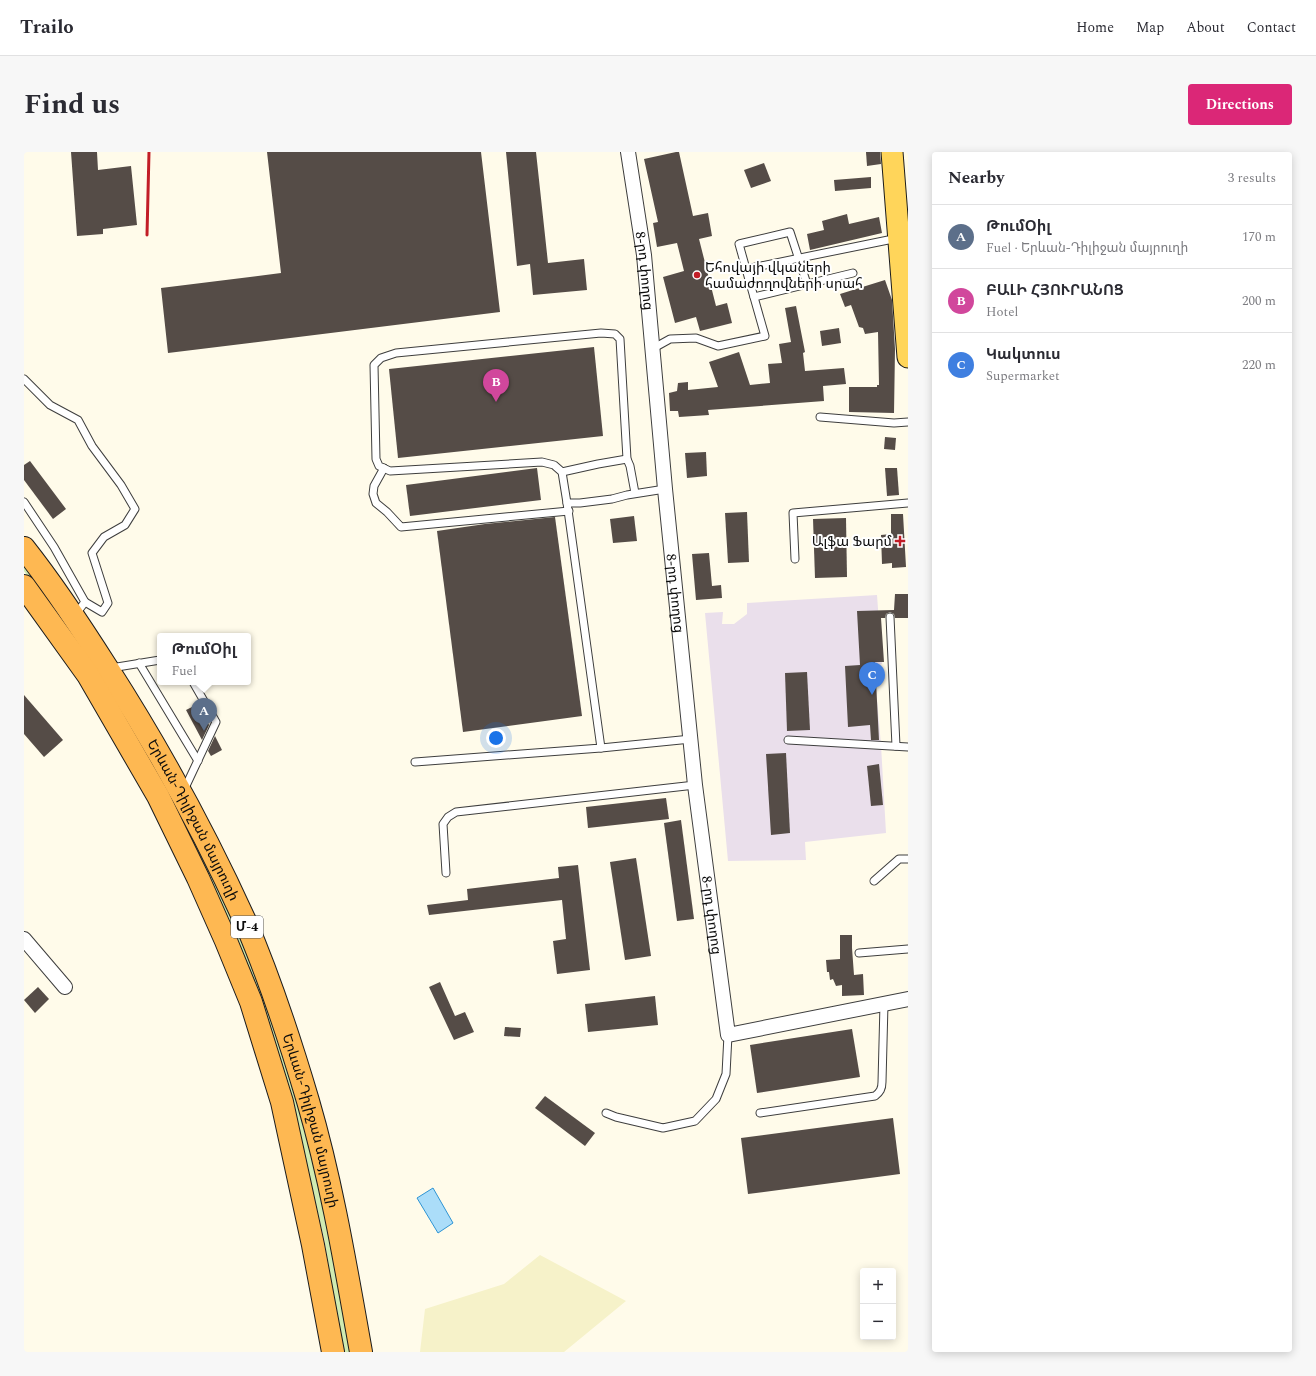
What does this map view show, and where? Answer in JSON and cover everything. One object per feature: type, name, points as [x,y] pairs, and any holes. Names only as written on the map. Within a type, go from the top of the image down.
[{"type":"highway","name":"Երևան-Դիլիջան մայրուղի","points":[[24,548],[79,609],[107,669],[132,708],[182,794],[209,845],[245,922],[273,993],[306,1094],[326,1171],[361,1352]]},
{"type":"highway","name":"Երևան-Դիլիջան մայրուղի","points":[[24,586],[88,675],[158,796],[198,878],[226,941],[248,996],[282,1102],[313,1245],[333,1352]]},
{"type":"main road","points":[[892,152],[902,242],[908,357]]},
{"type":"street","name":"8-րդ փողոց","points":[[628,152],[644,255],[695,784],[728,1035]]},
{"type":"street","points":[[24,939],[65,987]]},
{"type":"street","points":[[728,1035],[908,1000]]},
{"type":"lane","points":[[652,349],[670,339],[696,338],[718,346],[765,336],[739,244],[790,232],[807,284]]},
{"type":"lane","points":[[746,269],[902,242]]},
{"type":"lane","points":[[754,298],[853,273]]},
{"type":"lane","points":[[601,748],[569,511],[562,472],[554,465],[542,462],[390,471],[379,466],[376,459],[374,365],[380,358],[396,353],[601,333],[614,334],[620,339],[627,459],[630,466],[635,494]]},
{"type":"lane","points":[[24,379],[50,405],[78,420],[92,446],[121,485],[135,509],[125,526],[104,537],[92,553],[108,603],[102,612],[79,609],[54,547],[24,502]]},
{"type":"lane","points":[[820,417],[894,423],[908,422]]},
{"type":"lane","points":[[562,472],[627,459]]},
{"type":"lane","points":[[384,468],[374,486],[373,494],[376,502],[401,527],[569,511]]},
{"type":"lane","points":[[567,503],[612,499],[627,494],[666,489]]},
{"type":"lane","points":[[795,559],[793,513],[908,503]]},
{"type":"lane","points":[[890,617],[896,746]]},
{"type":"lane","points":[[107,669],[157,660]]},
{"type":"lane","points":[[140,663],[198,761]]},
{"type":"lane","points":[[182,794],[216,722],[195,685]]},
{"type":"lane","points":[[415,762],[601,748],[691,739]]},
{"type":"lane","points":[[788,740],[908,747]]},
{"type":"lane","points":[[446,873],[443,824],[448,817],[456,812],[695,784]]},
{"type":"lane","points":[[874,881],[899,859],[908,859]]},
{"type":"lane","points":[[859,953],[908,950]]},
{"type":"lane","points":[[760,1113],[875,1096],[880,1092],[882,1088],[884,1004]]},
{"type":"lane","points":[[606,1113],[616,1117],[663,1128],[695,1121],[716,1099],[726,1074],[728,1035]]},
{"type":"shaded area","points":[[877,595],[882,664],[874,665],[881,745],[886,833],[805,842],[806,860],[728,861],[705,613],[723,612],[722,624],[734,624],[747,614],[747,603]]},
{"type":"shaded area","points":[[540,1255],[626,1301],[564,1352],[420,1352],[425,1309],[504,1284]]},
{"type":"green space","points":[[24,557],[139,731],[235,921],[273,1017],[306,1125],[325,1200],[352,1352],[343,1352],[324,1238],[300,1138],[264,1017],[71,637],[24,571]]},
{"type":"water","points":[[433,1188],[453,1223],[438,1233],[417,1198]]},
{"type":"building","points":[[71,152],[97,152],[98,170],[131,166],[137,225],[103,229],[103,234],[77,236]]},
{"type":"building","points":[[267,152],[481,152],[500,312],[168,353],[161,288],[281,273]]},
{"type":"building","points":[[506,152],[536,152],[548,263],[584,259],[587,290],[533,295],[530,264],[517,266]]},
{"type":"building","points":[[679,152],[693,216],[708,213],[712,236],[699,239],[716,306],[727,303],[732,323],[700,331],[696,317],[675,323],[663,277],[684,271],[677,243],[657,247],[653,223],[658,222],[644,159]]},
{"type":"building","points":[[866,152],[880,152],[881,164],[867,166]]},
{"type":"building","points":[[764,163],[771,181],[751,188],[744,170]]},
{"type":"building","points":[[871,177],[871,188],[835,191],[834,180]]},
{"type":"building","points":[[847,214],[849,224],[879,217],[882,233],[810,250],[807,234],[824,230],[822,221]]},
{"type":"building","points":[[885,280],[892,300],[895,349],[894,413],[849,412],[849,387],[877,387],[877,385],[879,385],[878,332],[865,334],[863,328],[859,327],[851,305],[845,307],[840,294]]},
{"type":"building","points":[[796,306],[805,352],[803,353],[805,371],[844,368],[846,384],[823,386],[824,401],[708,410],[709,415],[679,417],[678,411],[670,411],[669,393],[677,391],[678,383],[688,382],[688,390],[718,387],[709,362],[739,352],[750,385],[770,383],[768,364],[782,363],[779,344],[791,342],[785,308]]},
{"type":"building","points":[[839,328],[841,343],[822,346],[820,331]]},
{"type":"building","points":[[594,347],[603,436],[398,458],[389,369]]},
{"type":"building","points":[[885,437],[896,438],[895,450],[884,449]]},
{"type":"building","points":[[706,452],[707,476],[687,478],[685,453]]},
{"type":"building","points":[[30,461],[66,509],[53,519],[24,480],[24,465]]},
{"type":"building","points":[[537,468],[541,500],[410,516],[406,485]]},
{"type":"building","points":[[885,468],[897,468],[899,495],[887,496]]},
{"type":"building","points":[[747,512],[749,562],[728,563],[725,513]]},
{"type":"building","points":[[891,514],[903,514],[906,567],[892,568],[892,563],[882,564],[881,535],[891,534]]},
{"type":"building","points":[[634,516],[637,541],[613,543],[610,519]]},
{"type":"building","points":[[555,517],[582,716],[463,732],[437,531],[485,524]]},
{"type":"building","points":[[846,518],[847,577],[815,578],[813,519]]},
{"type":"building","points":[[709,553],[712,586],[721,585],[722,598],[696,600],[692,554]]},
{"type":"building","points":[[895,594],[908,594],[908,618],[895,618],[894,614],[890,612],[886,614],[885,618],[881,618],[884,662],[875,662],[879,740],[871,740],[870,725],[848,727],[845,666],[860,665],[857,611],[894,610]]},
{"type":"building","points":[[807,672],[810,730],[787,731],[785,673]]},
{"type":"building","points":[[24,695],[63,740],[44,757],[24,734]]},
{"type":"building","points":[[198,704],[209,725],[202,740],[186,710]]},
{"type":"building","points":[[215,736],[222,750],[211,756],[208,751]]},
{"type":"building","points":[[786,753],[790,833],[771,835],[766,754]]},
{"type":"building","points":[[879,764],[883,805],[871,806],[867,766]]},
{"type":"building","points":[[666,798],[669,819],[588,828],[586,807]]},
{"type":"building","points":[[681,820],[694,919],[677,921],[664,823]]},
{"type":"building","points":[[636,858],[651,956],[625,960],[610,862]]},
{"type":"building","points":[[578,865],[590,970],[557,974],[553,941],[566,939],[562,900],[429,915],[427,905],[468,900],[467,889],[559,878],[558,867]]},
{"type":"building","points":[[840,935],[852,935],[854,975],[863,974],[864,995],[842,996],[842,985],[836,986],[833,979],[830,980],[829,972],[827,972],[826,960],[840,959]]},
{"type":"building","points":[[440,982],[455,1016],[465,1012],[474,1032],[454,1040],[429,987]]},
{"type":"building","points":[[38,987],[49,999],[35,1013],[24,1000]]},
{"type":"building","points":[[655,996],[658,1025],[588,1032],[585,1004]]},
{"type":"building","points":[[505,1027],[521,1028],[520,1037],[504,1036]]},
{"type":"building","points":[[852,1029],[860,1077],[757,1093],[750,1045]]},
{"type":"building","points":[[545,1096],[595,1133],[585,1146],[535,1108]]},
{"type":"building","points":[[893,1118],[900,1174],[748,1194],[741,1138]]},
{"type":"railway","points":[[147,235],[149,152]]},
{"type":"place","name":"Եհովայի վկաների համաժողովների սրահ","points":[[697,275]]},
{"type":"place","name":"ԲԱԼԻ ՀՅՈՒՐԱՆՈՑ","points":[[496,402]]},
{"type":"place","name":"Ալֆա Ֆարմ","points":[[900,541]]},
{"type":"place","name":"Կակտուս","points":[[872,695]]},
{"type":"place","name":"ԹումՕիլ","points":[[204,731]]}]
